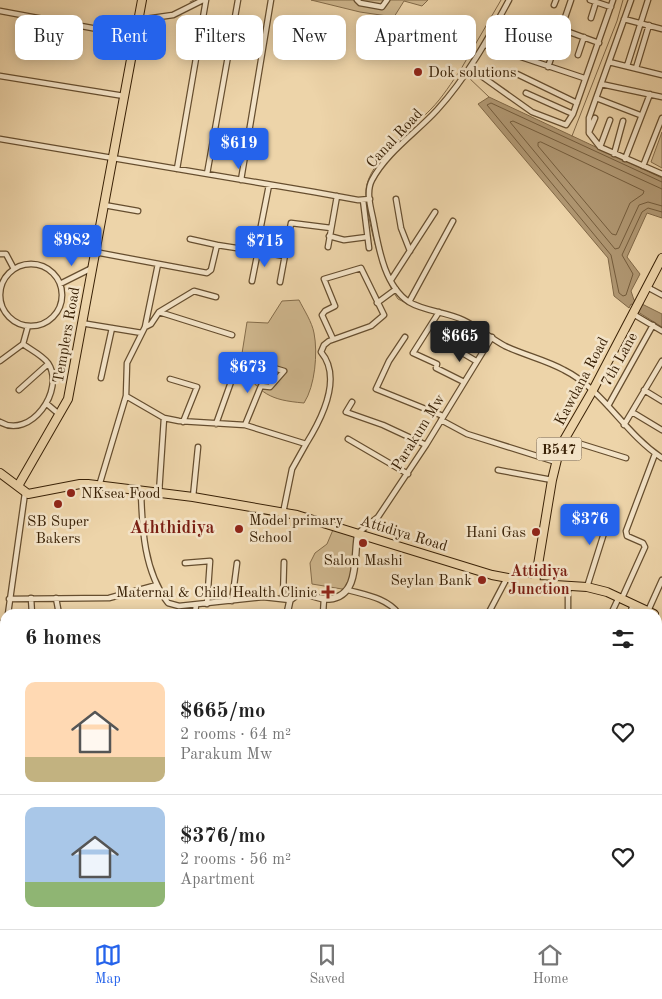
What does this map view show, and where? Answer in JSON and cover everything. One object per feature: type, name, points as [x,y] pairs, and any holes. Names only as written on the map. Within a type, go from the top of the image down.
[{"type":"main road","name":"Templers Road","points":[[139,15],[142,0]]},
{"type":"main road","name":"Templers Road","points":[[18,486],[68,399],[131,60]]},
{"type":"main road","name":"Kawdana Road","points":[[535,583],[556,462],[565,439],[593,390],[662,258]]},
{"type":"main road","points":[[0,473],[25,493]]},
{"type":"main road","name":"Attidiya Road","points":[[25,493],[59,489],[80,484],[193,496],[283,513],[358,533],[507,578],[535,583],[587,587],[620,597],[644,609]]},
{"type":"street","points":[[166,16],[173,15],[204,0]]},
{"type":"street","points":[[177,169],[204,0]]},
{"type":"street","points":[[207,174],[238,0]]},
{"type":"street","points":[[240,180],[271,0]]},
{"type":"street","points":[[357,0],[360,3],[382,7],[387,0]]},
{"type":"street","name":"Canal Road","points":[[501,15],[509,0]]},
{"type":"street","points":[[566,15],[571,0]]},
{"type":"street","points":[[590,0],[611,7]]},
{"type":"street","points":[[467,73],[532,112],[566,126],[573,114],[584,78],[599,43],[613,0]]},
{"type":"street","points":[[631,0],[589,118],[589,133],[600,147],[662,174]]},
{"type":"street","points":[[627,66],[648,0]]},
{"type":"street","points":[[591,18],[596,2]]},
{"type":"street","points":[[0,10],[93,28]]},
{"type":"street","points":[[624,20],[662,29]]},
{"type":"street","points":[[636,68],[649,25]]},
{"type":"street","points":[[571,32],[599,43]]},
{"type":"street","points":[[578,55],[584,37]]},
{"type":"street","points":[[485,45],[584,78]]},
{"type":"street","name":"Canal Road","points":[[485,45],[467,73],[436,111],[389,158],[372,179],[366,199],[380,256],[394,291],[409,302],[475,326],[526,356],[564,370],[593,390],[640,443],[662,458]]},
{"type":"street","points":[[548,67],[550,60]]},
{"type":"street","points":[[609,62],[662,75]]},
{"type":"street","points":[[518,74],[577,103]]},
{"type":"street","points":[[0,76],[124,96]]},
{"type":"street","points":[[601,84],[662,97]]},
{"type":"street","points":[[526,93],[573,114]]},
{"type":"street","points":[[624,159],[650,94]]},
{"type":"street","points":[[596,98],[640,115]]},
{"type":"street","points":[[589,133],[595,118]]},
{"type":"street","points":[[643,166],[662,118]]},
{"type":"street","points":[[600,147],[610,120]]},
{"type":"street","points":[[614,154],[623,121]]},
{"type":"street","points":[[0,139],[269,185],[366,199],[369,248]]},
{"type":"street","points":[[252,281],[269,185]]},
{"type":"street","points":[[328,247],[337,196]]},
{"type":"street","points":[[396,199],[401,228],[410,251]]},
{"type":"street","points":[[104,205],[138,211]]},
{"type":"street","points":[[391,280],[434,212]]},
{"type":"street","points":[[409,302],[453,221]]},
{"type":"street","points":[[280,282],[291,224],[331,228]]},
{"type":"street","points":[[330,236],[344,240],[367,237]]},
{"type":"street","points":[[190,239],[284,256]]},
{"type":"street","points":[[95,252],[207,273],[211,270],[217,245]]},
{"type":"street","points":[[0,254],[6,254],[14,269]]},
{"type":"street","points":[[29,264],[44,267],[56,277],[60,284],[62,302],[53,317],[46,322],[28,326],[20,324],[7,315],[1,300],[1,283],[14,269],[29,264]]},
{"type":"street","points":[[99,486],[126,396],[127,363],[144,327],[158,264]]},
{"type":"street","points":[[60,284],[92,268]]},
{"type":"street","points":[[283,513],[292,468],[320,422],[330,388],[328,361],[321,352],[324,345],[371,326],[384,315],[362,268],[326,277],[324,281],[335,306],[325,311],[322,315],[333,340]]},
{"type":"street","points":[[648,287],[662,294]]},
{"type":"street","points":[[144,327],[151,324],[160,312],[194,291],[216,297]]},
{"type":"street","points":[[377,303],[394,291]]},
{"type":"street","points":[[634,311],[662,331]]},
{"type":"street","points":[[160,312],[232,336]]},
{"type":"street","points":[[439,312],[413,353],[436,364],[436,368],[464,382]]},
{"type":"street","points":[[82,324],[142,333]]},
{"type":"street","name":"7th Lane","points":[[608,406],[653,325]]},
{"type":"street","points":[[0,362],[23,344],[28,326]]},
{"type":"street","points":[[101,378],[112,328]]},
{"type":"street","points":[[405,337],[389,361],[376,389],[442,418],[467,434],[556,462]]},
{"type":"street","name":"Parakum Mw","points":[[358,533],[378,517],[408,474],[492,337]]},
{"type":"street","points":[[0,422],[5,425],[18,426],[31,420],[47,404],[52,392],[53,375],[48,364],[23,344]]},
{"type":"street","points":[[454,348],[476,361]]},
{"type":"street","points":[[19,390],[48,364]]},
{"type":"street","points":[[624,424],[661,364]]},
{"type":"street","points":[[245,426],[262,386],[270,386],[283,374],[284,371],[274,368]]},
{"type":"street","points":[[170,379],[196,387],[183,422]]},
{"type":"street","points":[[216,424],[231,382]]},
{"type":"street","points":[[644,390],[662,401]]},
{"type":"street","points":[[126,396],[164,418],[183,422],[245,426],[306,444]]},
{"type":"street","points":[[352,402],[346,412],[382,425],[426,445]]},
{"type":"street","points":[[47,404],[60,415]]},
{"type":"street","points":[[632,412],[662,430]]},
{"type":"street","points":[[159,493],[164,418]]},
{"type":"street","points":[[348,439],[408,474]]},
{"type":"street","points":[[565,439],[626,458]]},
{"type":"street","points":[[193,496],[198,447]]},
{"type":"street","points":[[614,609],[645,547],[643,543],[627,536],[626,533],[655,454]]},
{"type":"street","points":[[498,470],[552,480]]},
{"type":"street","points":[[141,491],[147,556],[157,585],[168,603],[173,606],[263,597],[290,600],[301,594],[331,599],[348,590],[353,579],[358,533]]},
{"type":"street","points":[[8,609],[25,493]]},
{"type":"street","points":[[587,587],[611,510]]},
{"type":"street","points":[[185,562],[210,561],[207,604]]},
{"type":"street","points":[[232,601],[237,562]]},
{"type":"street","points":[[283,598],[284,562]]},
{"type":"street","points":[[491,609],[507,578]]},
{"type":"street","points":[[654,609],[662,580]]},
{"type":"street","points":[[9,599],[110,598],[157,585]]},
{"type":"street","points":[[568,586],[568,609]]},
{"type":"street","points":[[348,590],[380,599],[395,609]]},
{"type":"street","points":[[31,598],[32,609]]},
{"type":"street","points":[[56,598],[58,609]]},
{"type":"street","points":[[323,609],[324,598]]},
{"type":"street","points":[[288,609],[290,600]]},
{"type":"street","points":[[632,609],[633,604]]},
{"type":"street","points":[[196,605],[196,609]]},
{"type":"shaded area","points":[[311,0],[428,0],[422,6],[404,1],[395,15],[360,12]]},
{"type":"shaded area","points":[[662,132],[662,168],[651,162]]},
{"type":"shaded area","points":[[299,300],[310,320],[316,350],[311,388],[304,403],[282,400],[267,394],[254,383],[240,366],[247,322],[268,323],[282,301]]},
{"type":"shaded area","points":[[335,525],[358,533],[353,579],[348,590],[312,584],[310,563],[315,553],[327,544]]},
{"type":"water","points":[[489,97],[662,178],[662,218],[647,213],[627,257],[640,274],[631,291],[634,300],[662,314],[662,327],[638,312],[639,308],[631,304],[629,308],[614,296],[608,258],[478,104]]},
{"type":"waterway","points":[[190,2],[194,0]]},
{"type":"waterway","points":[[464,73],[461,69],[501,0]]},
{"type":"waterway","points":[[572,136],[617,21],[623,0]]},
{"type":"waterway","points":[[366,197],[371,173],[379,161],[435,105],[461,69]]},
{"type":"waterway","points":[[467,76],[489,97]]},
{"type":"waterway","points":[[366,200],[376,246],[392,290]]},
{"type":"waterway","points":[[394,293],[398,299],[410,305]]},
{"type":"place","name":"Dok solutions","points":[[418,72]]},
{"type":"place","name":"NKsea Food","points":[[71,493]]},
{"type":"place","name":"SB Super Bakers","points":[[58,504]]},
{"type":"place","name":"Model primary School","points":[[239,529]]},
{"type":"place","name":"Hani Gas","points":[[536,532]]},
{"type":"place","name":"Salon Mashi","points":[[363,543]]},
{"type":"place","name":"Seylan Bank","points":[[482,580]]},
{"type":"place","name":"Maternal & Child Health Clinic","points":[[328,592]]},
{"type":"district","name":"Aththidiya","points":[[172,527]]},
{"type":"district","name":"Attidiya Junction","points":[[539,579]]}]
